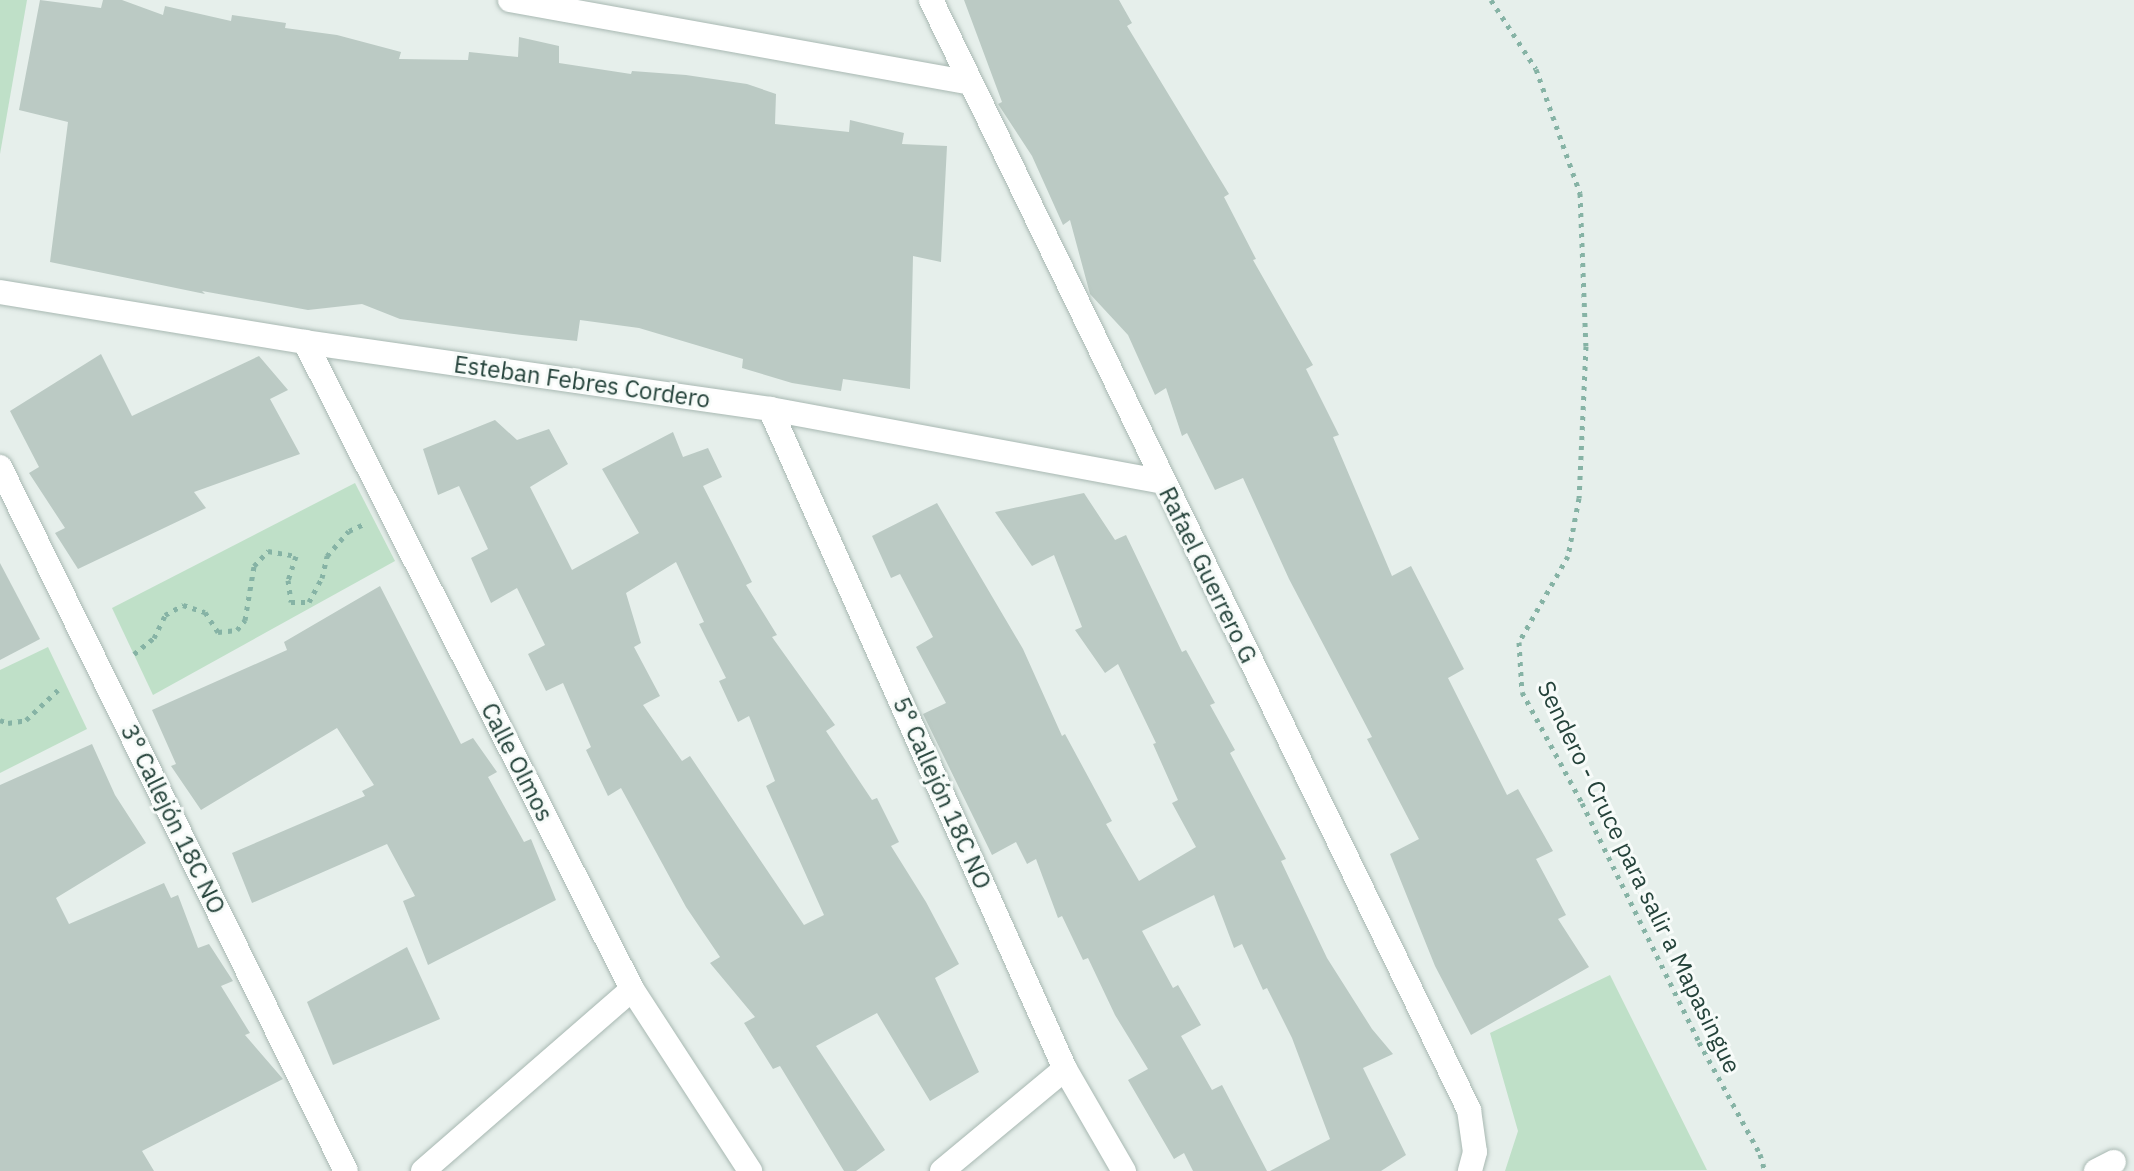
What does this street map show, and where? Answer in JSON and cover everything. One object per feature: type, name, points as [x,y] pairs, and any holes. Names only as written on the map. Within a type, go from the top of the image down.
[{"type":"street","points":[[510,0],[967,82]]},
{"type":"street","name":"Rafael Guerrero G","points":[[931,0],[967,82],[1469,1110],[1473,1162]]},
{"type":"street","name":"Esteban Febres Cordero","points":[[0,292],[305,342],[770,409],[1162,482]]},
{"type":"street","name":"Calle Olmos","points":[[305,342],[632,989],[750,1171]]},
{"type":"street","name":"5° Callejón 18C NO","points":[[770,409],[1065,1069],[1124,1171]]},
{"type":"street","name":"3° Callejón 18C NO","points":[[0,467],[346,1171]]},
{"type":"street","points":[[423,1171],[632,989]]},
{"type":"street","points":[[942,1171],[1065,1069]]},
{"type":"path","name":"Sendero - Cruce para salir a Mapasingue","points":[[1491,0],[1536,69],[1580,193],[1586,346],[1579,498],[1568,556],[1519,642],[1522,692],[1582,803],[1699,1042],[1760,1154],[1765,1171]]},
{"type":"path","points":[[134,654],[154,638],[165,615],[183,605],[205,612],[218,632],[237,630],[245,620],[254,566],[268,551],[296,556],[288,580],[291,602],[309,602],[322,578],[327,556],[349,531],[374,520]]},
{"type":"path","points":[[0,720],[8,723],[26,720],[58,690]]},
{"type":"green space","points":[[0,0],[27,0],[0,154]]},
{"type":"green space","points":[[355,483],[395,561],[153,695],[112,608]]},
{"type":"green space","points":[[48,647],[87,729],[0,773],[0,670]]},
{"type":"green space","points":[[1610,975],[1707,1170],[1505,1171],[1518,1131],[1490,1033]]},
{"type":"building","points":[[40,0],[101,8],[103,0],[122,0],[163,15],[165,6],[231,21],[232,15],[286,23],[285,28],[337,35],[401,52],[399,59],[468,60],[469,52],[518,57],[519,37],[559,46],[559,63],[631,74],[632,71],[686,75],[747,84],[776,94],[775,124],[849,132],[850,120],[904,133],[902,144],[947,146],[941,262],[913,256],[910,389],[843,379],[841,391],[792,383],[742,368],[743,359],[639,328],[580,320],[577,341],[522,335],[400,319],[362,304],[308,310],[202,291],[205,294],[50,262],[68,122],[19,110]]},
{"type":"building","points":[[964,0],[1119,0],[1132,23],[1127,26],[1229,194],[1224,197],[1256,259],[1253,260],[1313,365],[1306,369],[1339,435],[1333,437],[1392,576],[1411,566],[1464,669],[1448,678],[1507,795],[1518,789],[1553,851],[1536,859],[1566,915],[1558,919],[1589,967],[1471,1035],[1435,966],[1390,854],[1419,839],[1367,739],[1372,737],[1289,579],[1243,478],[1215,490],[1187,433],[1182,436],[1166,388],[1155,395],[1128,335],[1090,294],[1070,220],[1063,225],[1032,156],[998,104],[1002,102]]},
{"type":"building","points":[[101,354],[132,416],[259,356],[288,390],[270,399],[300,454],[194,492],[206,508],[78,569],[55,533],[65,528],[29,473],[39,467],[10,411]]},
{"type":"building","points":[[495,420],[517,440],[549,429],[568,464],[530,487],[572,570],[639,533],[602,469],[673,432],[683,457],[708,448],[722,477],[703,486],[752,582],[746,585],[777,635],[772,637],[835,725],[826,731],[872,800],[877,798],[899,842],[891,846],[959,964],[935,978],[979,1072],[930,1101],[877,1013],[816,1046],[885,1150],[856,1171],[844,1171],[780,1066],[773,1069],[744,1023],[755,1017],[710,963],[720,957],[686,907],[621,788],[608,796],[586,750],[591,747],[563,683],[546,691],[528,654],[545,645],[517,588],[491,603],[471,558],[488,549],[459,486],[438,495],[423,449]],"holes":[[[676,562],[704,622],[699,624],[726,678],[719,681],[738,722],[749,716],[775,781],[766,786],[824,915],[804,925],[690,756],[682,761],[643,705],[660,696],[634,647],[641,643],[626,593]]]},
{"type":"building","points":[[1084,493],[1115,540],[1126,535],[1182,652],[1186,650],[1215,703],[1210,705],[1235,750],[1230,753],[1286,859],[1281,861],[1327,958],[1372,1029],[1393,1054],[1363,1068],[1406,1155],[1381,1171],[1270,1171],[1330,1139],[1292,1038],[1267,988],[1263,990],[1242,944],[1234,948],[1214,895],[1142,931],[1173,988],[1178,985],[1201,1025],[1181,1036],[1212,1090],[1222,1085],[1267,1171],[1193,1171],[1184,1153],[1174,1159],[1128,1080],[1148,1069],[1115,1015],[1088,958],[1083,960],[1062,916],[1058,918],[1036,859],[1027,864],[1016,842],[992,855],[923,714],[946,703],[916,647],[933,637],[900,574],[891,578],[872,536],[937,503],[1023,649],[1062,736],[1065,734],[1112,821],[1106,824],[1139,881],[1196,847],[1172,803],[1178,800],[1153,744],[1156,743],[1118,664],[1105,673],[1075,630],[1082,627],[1054,555],[1032,566],[995,512]]},
{"type":"building","points":[[0,563],[40,639],[0,660]]},
{"type":"building","points":[[380,586],[461,744],[473,738],[497,772],[488,777],[524,842],[531,839],[556,900],[428,965],[403,901],[415,896],[387,844],[252,903],[232,853],[365,796],[362,791],[374,785],[337,728],[201,810],[171,766],[176,764],[152,710],[287,650],[284,642]]},
{"type":"building","points":[[92,744],[115,795],[146,843],[56,898],[69,924],[164,883],[171,898],[178,895],[198,948],[209,944],[233,981],[221,986],[250,1033],[245,1035],[283,1079],[142,1151],[154,1171],[0,1171],[0,785]]},
{"type":"building","points":[[407,947],[440,1019],[333,1065],[307,1002]]}]
